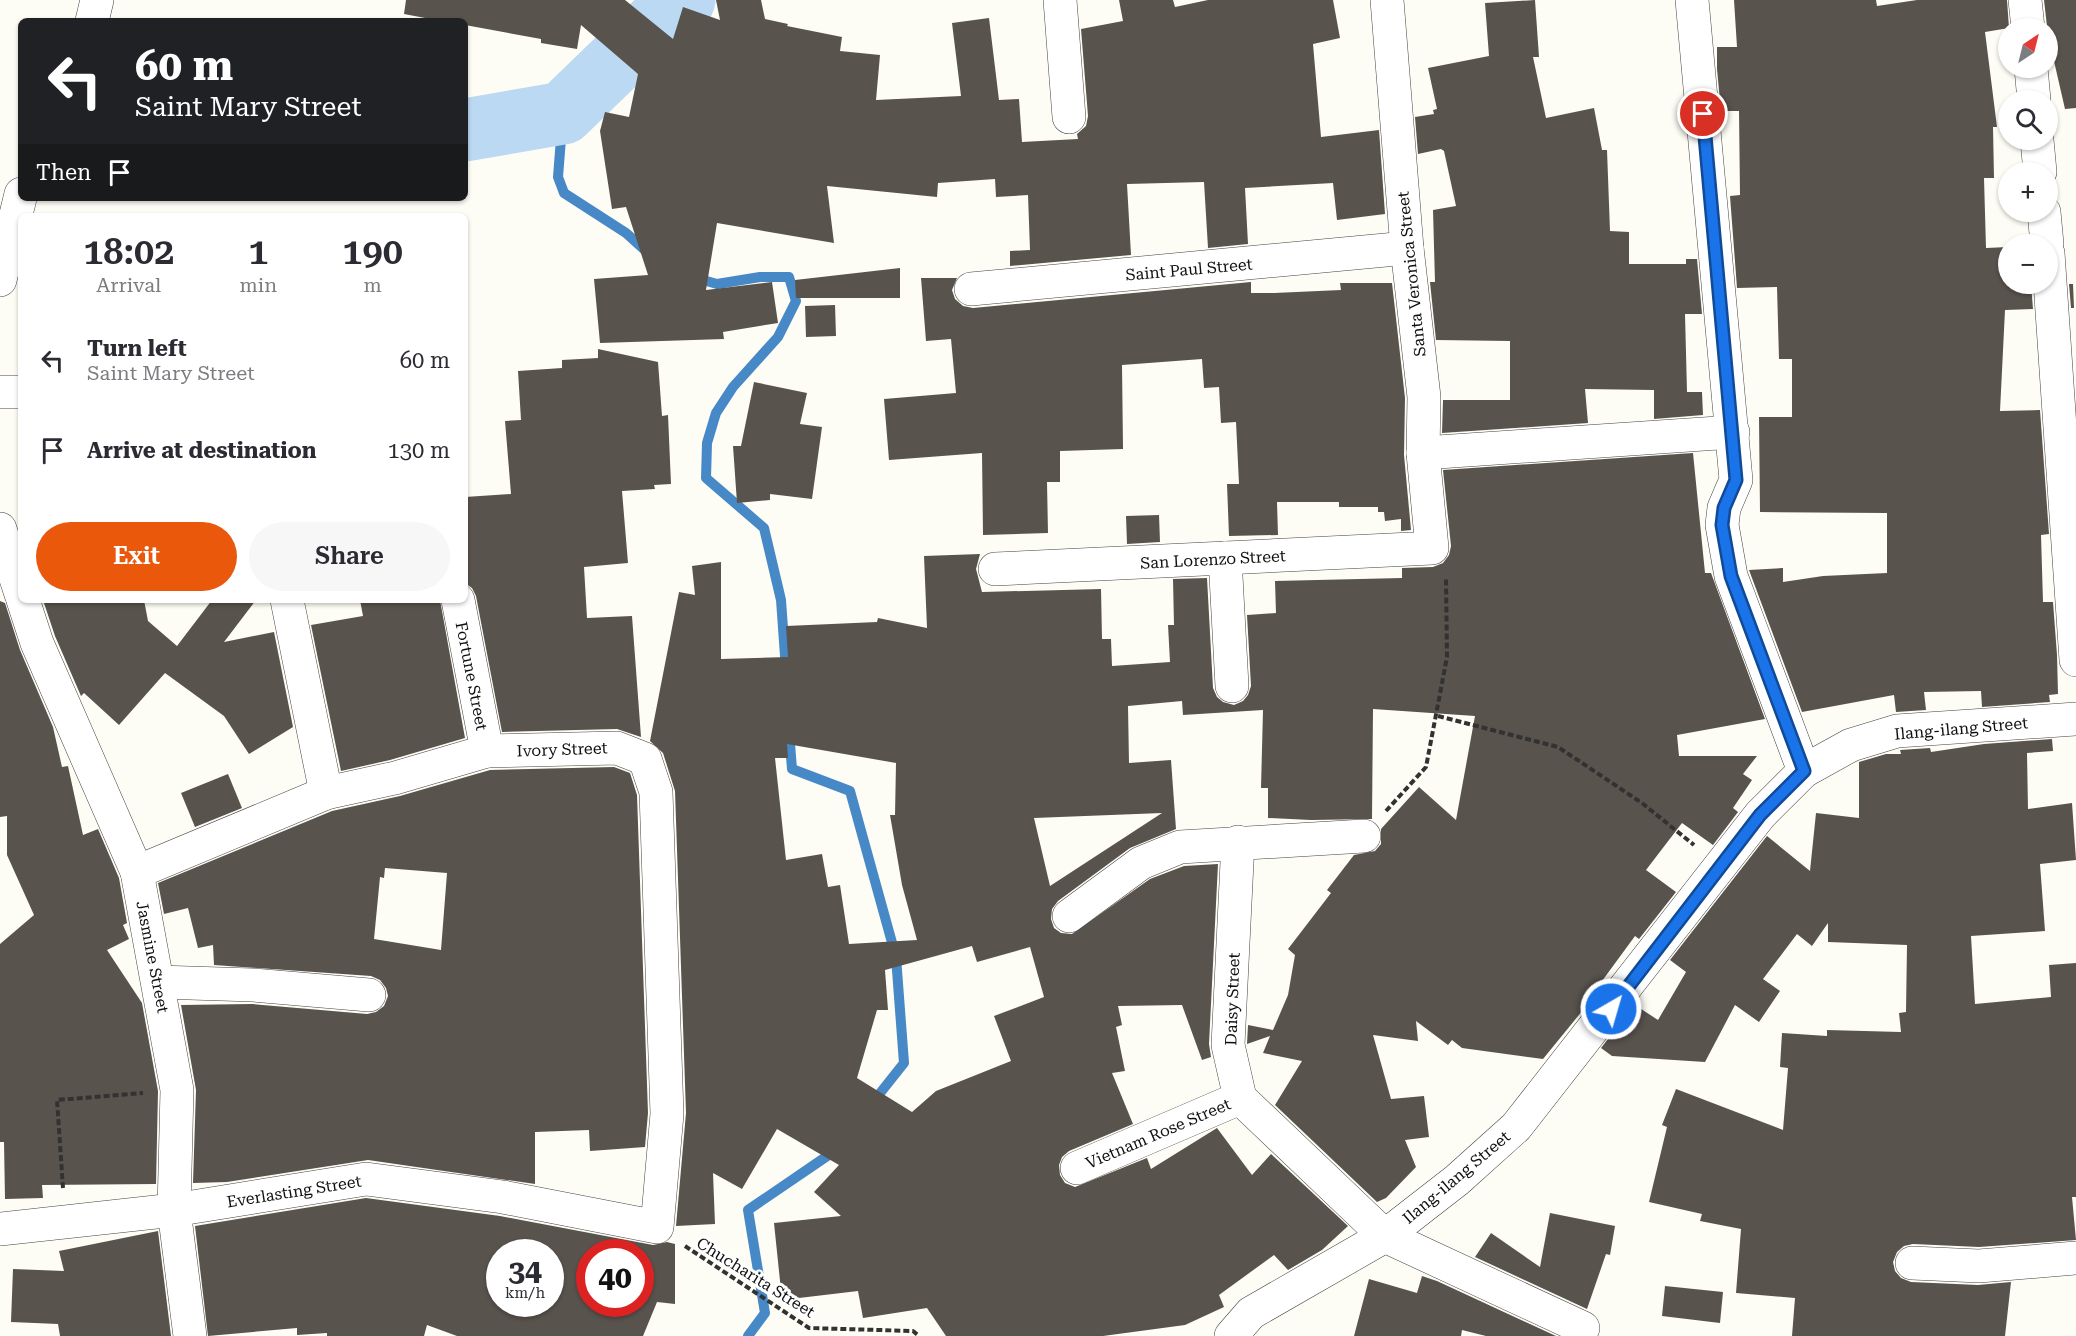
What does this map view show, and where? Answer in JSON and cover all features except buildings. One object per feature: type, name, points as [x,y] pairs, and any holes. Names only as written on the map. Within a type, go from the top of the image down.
[{"type":"street","points":[[93,18],[97,0]]},
{"type":"street","points":[[1060,0],[1069,117]]},
{"type":"street","name":"Santa Veronica Street","points":[[1387,0],[1407,248],[1424,397],[1423,453],[1432,548]]},
{"type":"street","points":[[1692,0],[1736,480],[1724,508],[1722,525],[1731,576],[1804,771]]},
{"type":"street","points":[[2025,0],[2027,18]]},
{"type":"street","points":[[0,280],[19,201]]},
{"type":"street","name":"Saint Paul Street","points":[[972,289],[1407,248]]},
{"type":"street","points":[[2055,294],[2066,355],[2076,660]]},
{"type":"street","points":[[0,392],[18,393]]},
{"type":"street","points":[[1423,453],[1733,432]]},
{"type":"street","points":[[0,530],[18,585]]},
{"type":"street","name":"San Lorenzo Street","points":[[995,569],[1432,548]]},
{"type":"street","points":[[1225,558],[1232,686]]},
{"type":"street","name":"Jasmine Street","points":[[24,603],[37,643],[137,872],[177,1090],[174,1210],[190,1336]]},
{"type":"street","points":[[288,603],[326,793]]},
{"type":"street","name":"Fortune Street","points":[[459,603],[487,751]]},
{"type":"street","name":"Ilang-ilang Street","points":[[1231,1336],[1251,1313],[1385,1236],[1457,1180],[1516,1127],[1624,992],[1760,815],[1804,771],[1851,745],[1898,731],[2076,719]]},
{"type":"street","name":"Ivory Street","points":[[137,872],[326,793],[394,778],[487,751],[616,748],[645,759],[656,792],[667,1114],[657,1227]]},
{"type":"street","points":[[1069,916],[1141,863],[1180,847],[1364,836]]},
{"type":"street","name":"Daisy Street","points":[[1238,842],[1228,1045],[1240,1098]]},
{"type":"street","points":[[158,982],[253,985],[369,995]]},
{"type":"street","points":[[1240,1098],[1385,1236],[1583,1328]]},
{"type":"street","name":"Vietnam Rose Street","points":[[1077,1168],[1240,1098]]},
{"type":"street","name":"Everlasting Street","points":[[0,1229],[174,1210],[366,1179],[503,1197],[657,1227]]},
{"type":"street","points":[[1912,1263],[1979,1266],[2076,1258]]},
{"type":"path","points":[[1364,836],[1426,767],[1447,657],[1448,585],[1441,562],[1432,548]]},
{"type":"path","points":[[1437,716],[1558,747],[1642,803],[1720,866]]},
{"type":"path","points":[[65,1222],[57,1100],[177,1090]]},
{"type":"path","name":"Chucharita Street","points":[[657,1227],[808,1328],[913,1331],[919,1336]]},
{"type":"waterway","points":[[468,129],[563,113],[658,21],[684,0]]},
{"type":"waterway","points":[[563,113],[558,177],[564,193],[626,233],[647,252]]},
{"type":"waterway","points":[[696,278],[717,284],[760,277],[789,277],[796,301],[778,337],[733,387],[716,413],[707,443],[706,478],[764,528],[781,600],[786,670]]},
{"type":"waterway","points":[[789,731],[792,769],[850,791],[896,957],[904,1063],[873,1102]]},
{"type":"waterway","points":[[748,1336],[765,1313],[748,1210],[836,1150]]},
{"type":"route","points":[[1611,1009],[1760,815],[1804,771],[1731,576],[1722,525],[1724,508],[1736,480],[1703,114]]}]
